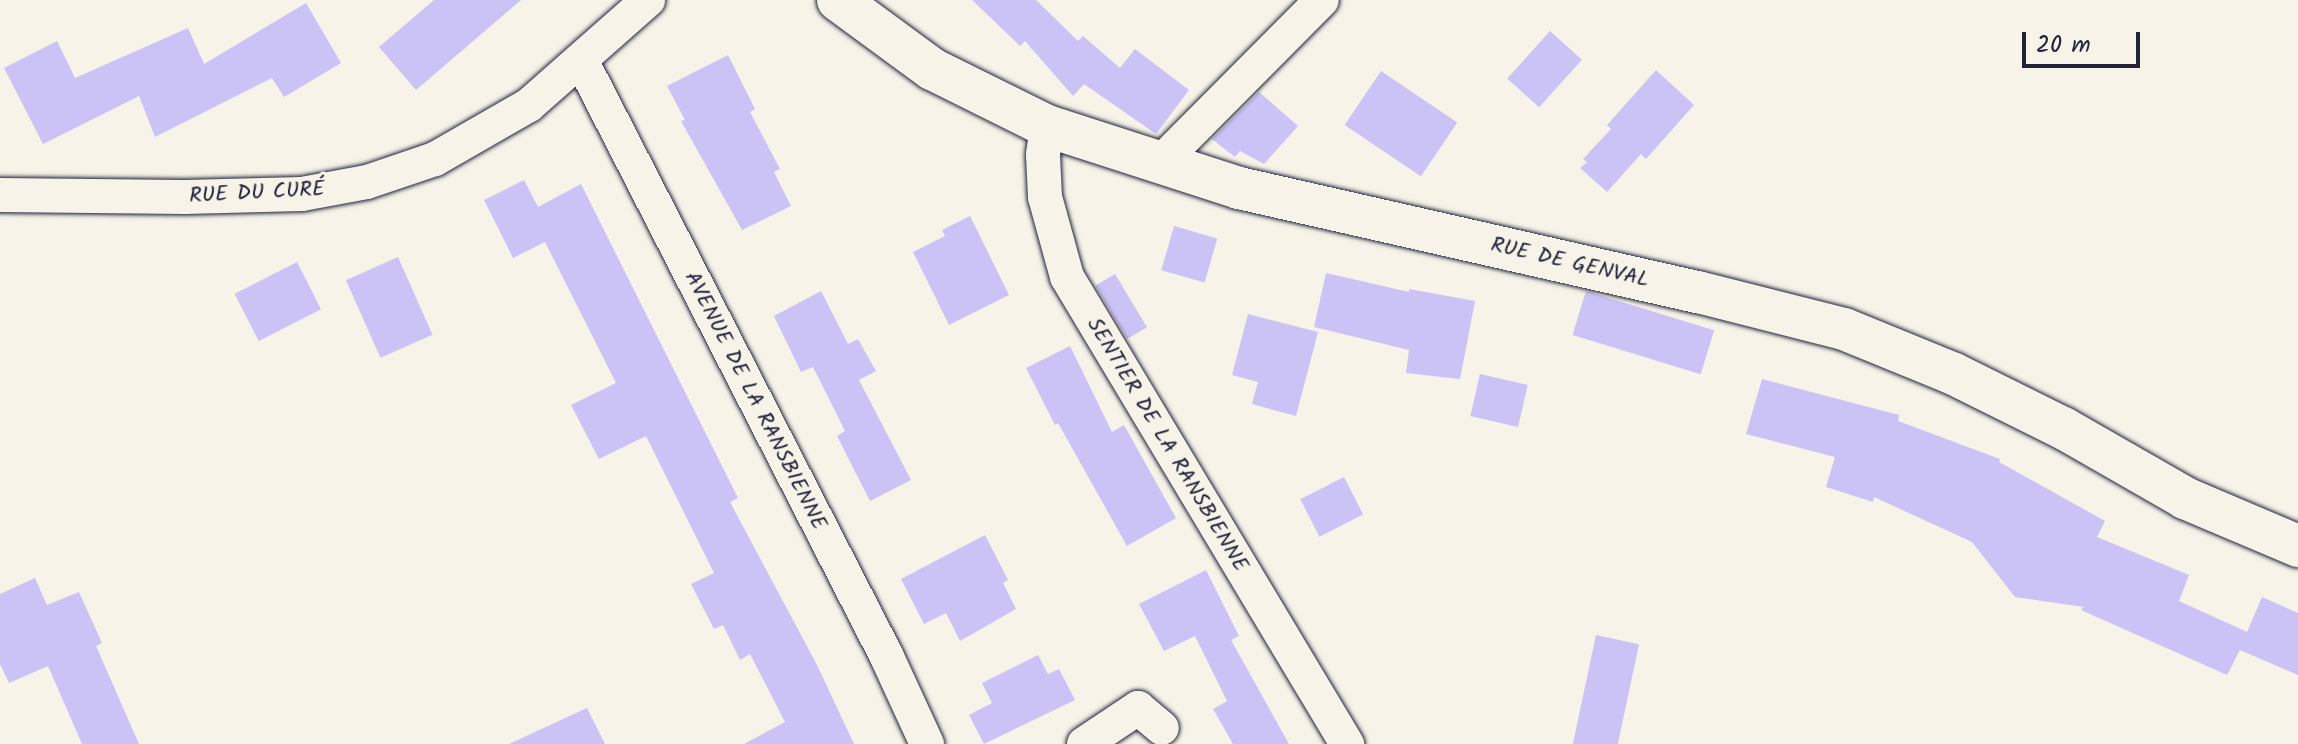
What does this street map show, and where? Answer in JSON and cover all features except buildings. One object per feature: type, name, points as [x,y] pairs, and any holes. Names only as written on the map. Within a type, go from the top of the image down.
[{"type":"street","name":"RUE DU CURÉ","points":[[0,195],[185,197],[302,194],[367,182],[435,159],[529,105],[648,0]]},
{"type":"street","name":"RUE DE GENVAL","points":[[838,0],[932,69],[1047,126],[1239,188],[1844,329],[1954,374],[2063,428],[2185,498],[2298,546]]},
{"type":"street","points":[[1159,164],[1322,0]]},
{"type":"street","name":"AVENUE DE LA RANSBIENNE","points":[[581,60],[887,657],[927,744]]},
{"type":"street","name":"SENTIER DE LA RANSBIENNE","points":[[1047,126],[1043,155],[1048,217],[1067,277],[1347,744]]},
{"type":"street","points":[[1084,744],[1147,710]]}]
